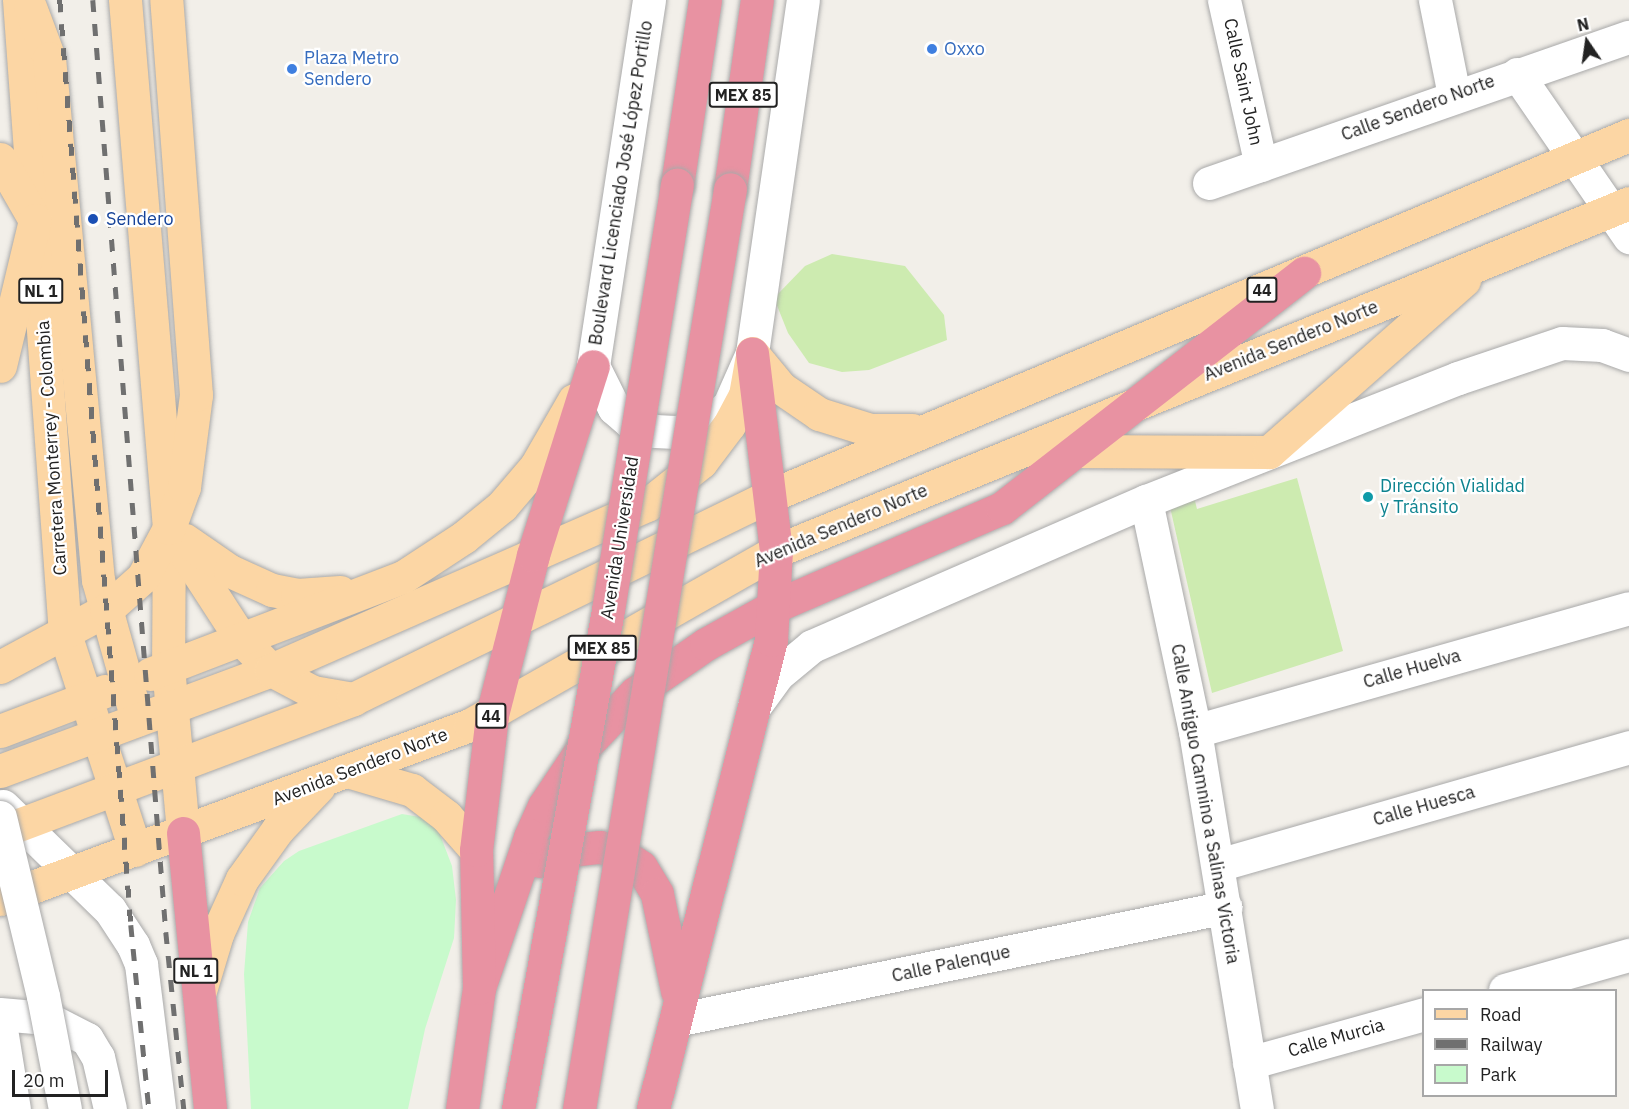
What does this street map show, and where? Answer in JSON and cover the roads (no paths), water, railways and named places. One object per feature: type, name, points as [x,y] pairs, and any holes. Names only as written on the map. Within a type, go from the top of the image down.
[{"type":"highway","name":"Avenida Universidad","points":[[518,1109],[606,622],[705,0]]},
{"type":"highway","name":"MEX 85","points":[[579,1109],[730,189],[757,0]]},
{"type":"highway","points":[[479,988],[544,806],[561,776],[603,722],[669,667],[774,608],[1002,508],[1304,273]]},
{"type":"highway","points":[[653,1109],[771,640],[776,551],[772,495],[752,352]]},
{"type":"highway","points":[[462,1109],[479,988],[476,850],[492,715],[533,555],[593,366]]},
{"type":"highway","name":"NL 1","points":[[183,832],[210,1109]]},
{"type":"highway","points":[[514,885],[543,859],[580,847],[618,852],[641,867],[657,894],[677,1009]]},
{"type":"main road","name":"Carretera Monterrey - Colombia","points":[[19,0],[65,634],[135,850]]},
{"type":"main road","points":[[28,0],[49,58],[98,580],[137,720]]},
{"type":"main road","name":"NL 1","points":[[125,0],[169,528],[168,667],[183,832]]},
{"type":"main road","name":"NL 1","points":[[166,0],[196,395],[184,487],[169,528]]},
{"type":"main road","name":"44","points":[[5,819],[115,789],[353,699],[514,623],[772,495],[1629,135]]},
{"type":"main road","points":[[0,159],[35,220],[1,354]]},
{"type":"main road","name":"Avenida Sendero Norte","points":[[0,899],[335,776],[492,715],[776,551],[1484,262],[1623,217]]},
{"type":"main road","points":[[1015,453],[1079,450],[1269,452],[1484,262]]},
{"type":"main road","points":[[752,352],[766,371],[799,402],[844,424],[898,432],[950,420]]},
{"type":"main road","points":[[0,771],[271,670],[647,505],[701,462],[745,395],[752,352]]},
{"type":"main road","points":[[0,731],[403,577],[464,537],[502,506],[536,466],[593,366]]},
{"type":"main road","points":[[0,667],[106,610],[143,576],[169,528]]},
{"type":"main road","points":[[169,528],[211,560],[272,590],[322,595],[403,577]]},
{"type":"main road","points":[[169,528],[241,639],[271,670],[313,692],[353,699]]},
{"type":"main road","points":[[199,994],[217,934],[242,879],[278,829],[335,776],[412,790],[446,816],[476,850]]},
{"type":"street","name":"Boulevard Licenciado José López Portillo","points":[[593,366],[650,0]]},
{"type":"street","points":[[593,366],[614,408],[629,422],[655,431],[675,432],[702,428],[729,405],[752,352],[803,0]]},
{"type":"street","name":"Calle Saint John","points":[[1224,0],[1261,165]]},
{"type":"street","points":[[1435,0],[1454,95]]},
{"type":"street","name":"Calle Sendero Norte","points":[[1209,183],[1454,95],[1629,37]]},
{"type":"street","points":[[1517,74],[1574,160],[1623,217]]},
{"type":"street","points":[[752,711],[777,675],[812,646],[1146,501],[1458,378],[1562,343],[1602,345],[1629,355]]},
{"type":"street","name":"Calle Antiguo Camnino a Salinas Victoria","points":[[1146,501],[1194,731],[1226,907],[1257,1109]]},
{"type":"street","name":"Calle Huelva","points":[[1194,731],[1629,608]]},
{"type":"street","name":"Calle Huesca","points":[[1218,866],[1629,747]]},
{"type":"street","points":[[0,872],[5,819]]},
{"type":"street","points":[[5,819],[74,872],[122,927],[141,964],[159,1109]]},
{"type":"street","points":[[5,819],[43,996],[64,1109]]},
{"type":"street","name":"Calle Palenque","points":[[677,1009],[1226,907]]},
{"type":"street","points":[[1509,989],[1629,955]]},
{"type":"street","points":[[0,1014],[23,1013],[46,1018],[87,1039],[98,1057],[110,1109]]},
{"type":"street","name":"Calle Murcia","points":[[1249,1063],[1422,1015]]},
{"type":"street","points":[[0,1023],[14,1109]]},
{"type":"railway","points":[[60,0],[131,925],[149,1109]]},
{"type":"railway","points":[[93,0],[166,932],[184,1109]]},
{"type":"place","name":"Oxxo","points":[[932,49]]},
{"type":"place","name":"Plaza Metro Sendero","points":[[292,69]]},
{"type":"place","name":"Sendero","points":[[93,219]]},
{"type":"place","name":"Dirección Vialidad y Tránsito","points":[[1368,497]]}]
